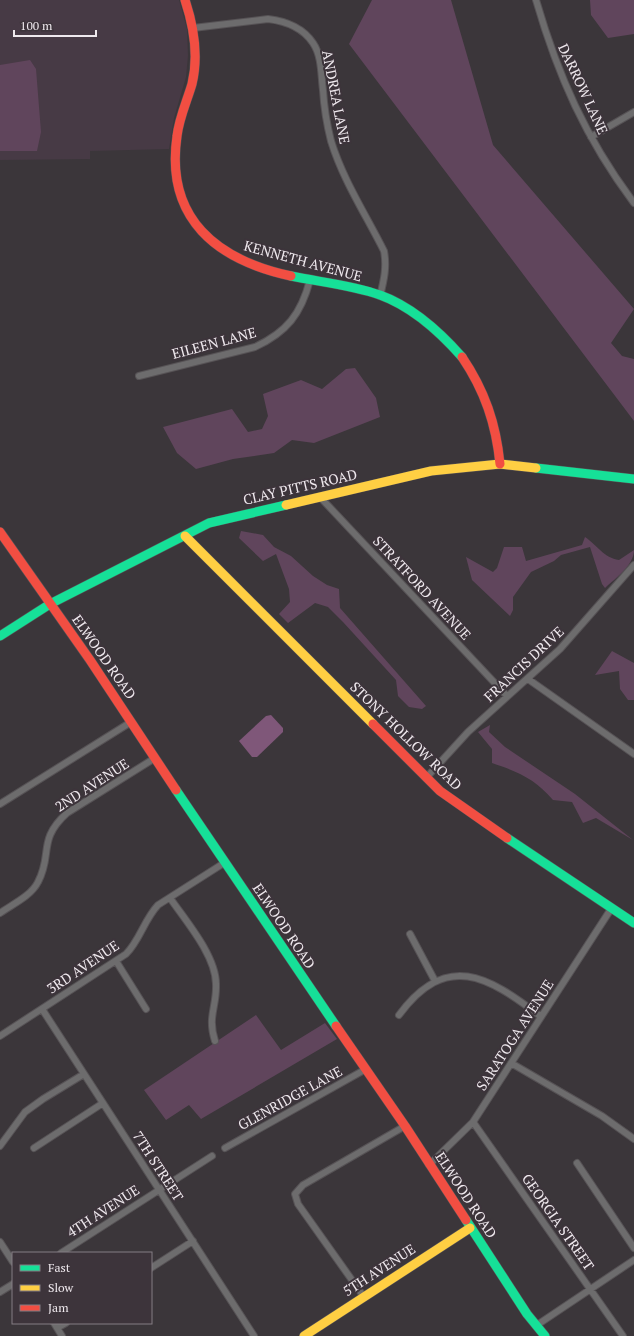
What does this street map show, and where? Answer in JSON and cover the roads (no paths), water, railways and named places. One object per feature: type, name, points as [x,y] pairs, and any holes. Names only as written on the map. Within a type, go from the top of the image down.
[{"type":"street","name":"KENNETH AVENUE","points":[[185,0],[193,28],[195,43],[194,73],[179,125],[176,158],[181,191],[191,216],[205,236],[227,253],[254,265],[380,296],[427,322],[453,345],[475,375],[491,411],[499,446],[500,464]]},
{"type":"street","name":"DARROW LANE","points":[[536,0],[555,61],[573,104],[619,183],[634,203]]},
{"type":"street","name":"ANDREA LANE","points":[[193,28],[268,19],[279,20],[298,28],[312,42],[320,61],[327,124],[337,158],[350,188],[384,251],[386,274],[380,296]]},
{"type":"street","points":[[591,137],[634,112]]},
{"type":"street","name":"EILEEN LANE","points":[[139,376],[255,347],[268,341],[281,332],[291,322],[305,296],[310,280]]},
{"type":"street","name":"CLAY PITTS ROAD","points":[[0,636],[50,604],[209,523],[431,471],[500,464],[634,479]]},
{"type":"street","name":"STRATFORD AVENUE","points":[[320,497],[507,696]]},
{"type":"street","name":"ELWOOD ROAD","points":[[0,532],[131,722],[224,863],[405,1126],[527,1314],[545,1336]]},
{"type":"street","name":"STONY HOLLOW ROAD","points":[[185,536],[426,778],[472,815],[634,923]]},
{"type":"street","name":"FRANCIS DRIVE","points":[[426,778],[468,732],[528,679],[573,634],[634,565]]},
{"type":"street","points":[[528,679],[634,754]]},
{"type":"street","points":[[0,804],[131,722]]},
{"type":"street","name":"2ND AVENUE","points":[[0,913],[28,894],[38,883],[43,871],[48,839],[55,824],[67,813],[155,758]]},
{"type":"street","name":"3RD AVENUE","points":[[0,1036],[116,961],[133,947],[150,914],[158,905],[224,863]]},
{"type":"street","points":[[170,898],[207,954],[214,970],[216,984],[210,1028],[215,1041]]},
{"type":"street","name":"SARATOGA AVENUE","points":[[429,1165],[473,1122],[540,1016],[611,909]]},
{"type":"street","points":[[410,934],[435,981]]},
{"type":"street","points":[[116,961],[146,1009]]},
{"type":"street","points":[[399,1015],[409,1002],[435,981],[463,976],[488,981],[522,1002],[540,1016]]},
{"type":"street","name":"7TH STREET","points":[[42,1009],[254,1336]]},
{"type":"street","points":[[511,1063],[602,1116],[634,1139]]},
{"type":"street","name":"GLENRIDGE LANE","points":[[225,1148],[366,1069]]},
{"type":"street","points":[[0,1146],[25,1112],[84,1074]]},
{"type":"street","points":[[34,1148],[103,1103]]},
{"type":"street","name":"GEORGIA STREET","points":[[473,1122],[623,1336]]},
{"type":"street","points":[[364,1297],[298,1204],[295,1194],[303,1186],[405,1126]]},
{"type":"street","points":[[158,1190],[212,1156]]},
{"type":"street","points":[[576,1164],[634,1248]]},
{"type":"street","name":"4TH AVENUE","points":[[63,1252],[158,1190]]},
{"type":"street","name":"5TH AVENUE","points":[[311,1334],[364,1297],[470,1228]]},
{"type":"street","points":[[152,1267],[193,1241]]},
{"type":"street","points":[[0,1242],[12,1260]]},
{"type":"street","points":[[537,1326],[634,1260]]},
{"type":"street","points":[[0,1292],[12,1285]]},
{"type":"street","points":[[56,1326],[62,1336]]}]
